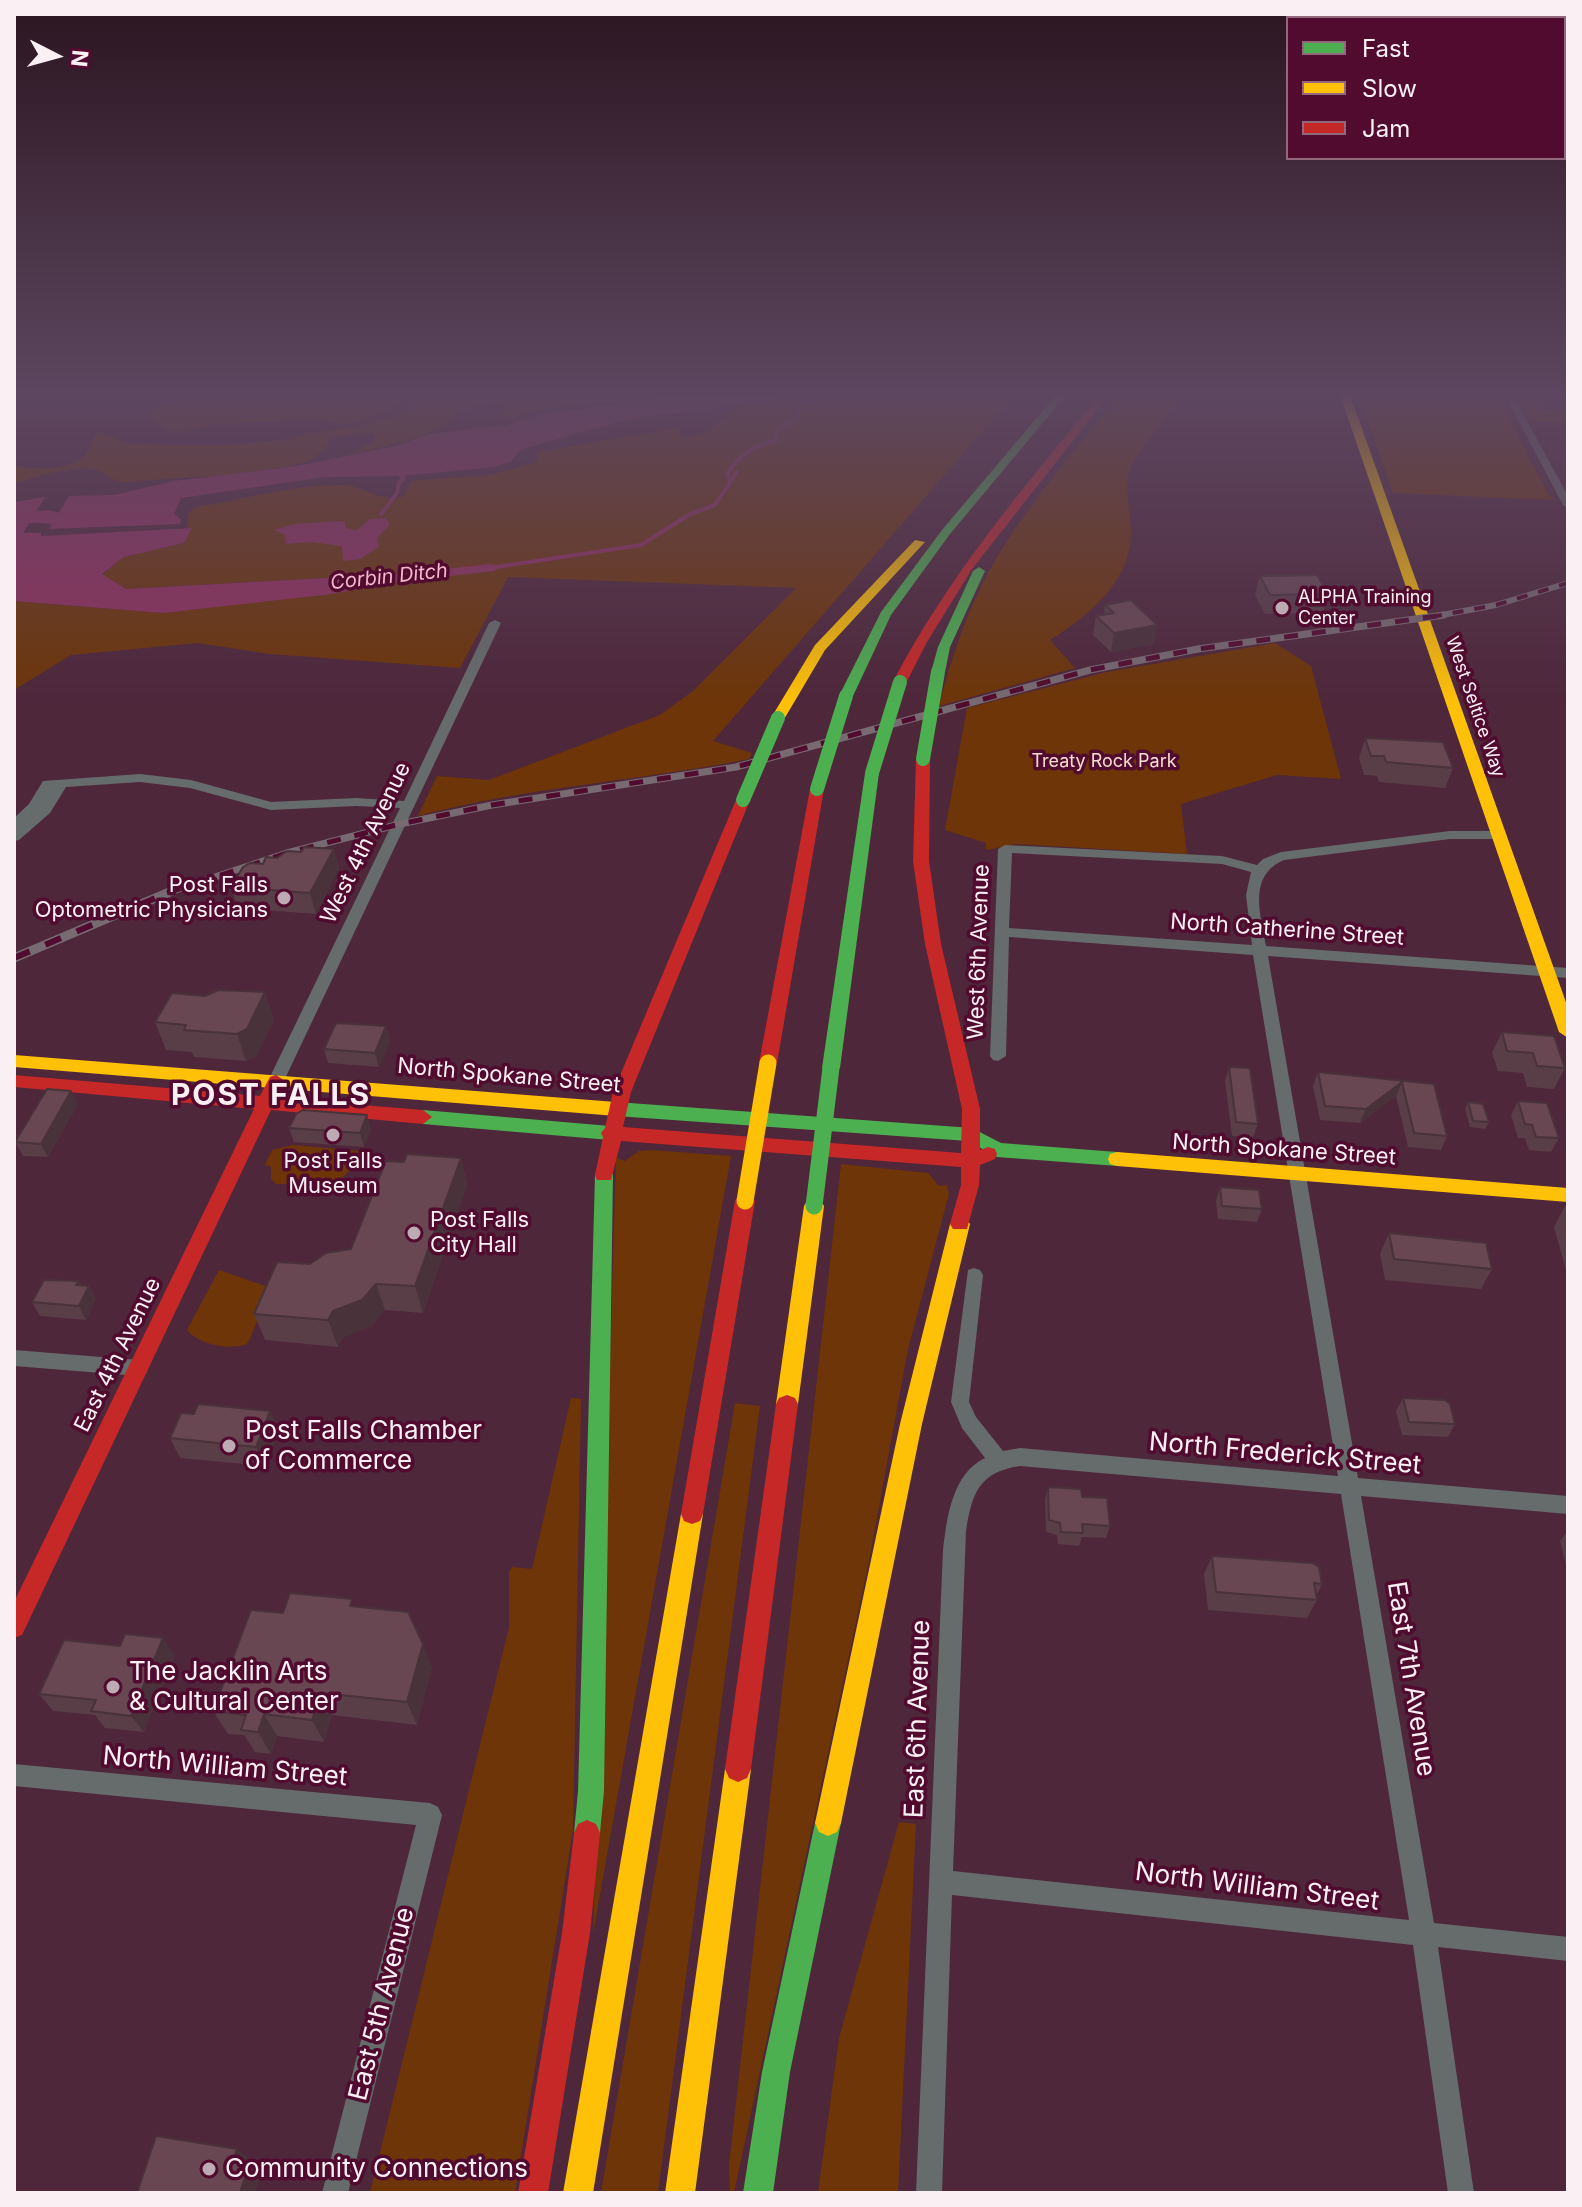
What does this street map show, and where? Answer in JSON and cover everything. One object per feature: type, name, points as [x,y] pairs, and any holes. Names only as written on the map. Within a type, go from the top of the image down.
[{"type":"main road","points":[[533,2193],[576,1933],[591,1791],[602,1183],[616,1109],[778,718],[820,648],[839,625],[967,498]]},
{"type":"main road","points":[[578,2193],[817,789],[846,696],[885,615],[975,498]]},
{"type":"main road","points":[[680,2193],[872,773],[900,682],[927,624],[970,556],[1018,498]]},
{"type":"main road","points":[[758,2193],[776,2072],[911,1424],[970,1185],[971,1109],[946,1010],[925,898],[920,818],[923,759],[944,647],[972,582],[1029,498]]},
{"type":"main road","name":"West Seltice Way","points":[[1381,498],[1568,1032]]},
{"type":"main road","name":"North Spokane Street","points":[[14,1061],[972,1135],[997,1150],[1568,1195]]},
{"type":"main road","name":"North Spokane Street","points":[[14,1081],[971,1161],[997,1150]]},
{"type":"main road","name":"East 4th Avenue","points":[[14,1627],[276,1081]]},
{"type":"street","name":"West 4th Avenue","points":[[276,1081],[495,623]]},
{"type":"street","points":[[14,825],[55,783],[113,778],[164,780],[282,807],[356,802],[410,805]]},
{"type":"street","points":[[14,837],[45,810],[55,783]]},
{"type":"street","points":[[1258,869],[1267,860],[1288,854],[1450,835],[1498,835]]},
{"type":"street","name":"West 6th Avenue","points":[[998,1056],[1005,849],[1222,860],[1258,869]]},
{"type":"street","name":"East 7th Avenue","points":[[1258,869],[1252,889],[1260,951],[1424,1934],[1461,2193]]},
{"type":"street","name":"North Catherine Street","points":[[1002,932],[1568,973]]},
{"type":"street","points":[[974,1275],[960,1402],[969,1422],[998,1459]]},
{"type":"street","points":[[14,1358],[139,1368]]},
{"type":"street","name":"North Frederick Street","points":[[998,1459],[1020,1457],[1568,1505]]},
{"type":"street","name":"East 6th Avenue","points":[[929,2193],[957,1513],[967,1487],[998,1459]]},
{"type":"street","name":"North William Street","points":[[14,1775],[430,1815]]},
{"type":"street","name":"East 5th Avenue","points":[[335,2193],[430,1815]]},
{"type":"street","name":"North William Street","points":[[940,1882],[1179,1904],[1568,1949]]},
{"type":"green space","points":[[244,498],[924,498],[713,741],[752,753],[749,759],[500,798],[418,816],[437,776],[489,780],[660,715],[693,691],[796,588],[508,577],[460,668],[270,654],[198,643],[71,655],[14,690],[14,601],[163,613],[398,581],[397,574],[126,589],[102,575],[124,557],[184,543],[191,528],[187,528],[188,514],[195,507]]},
{"type":"green space","points":[[1038,498],[1128,498],[1131,532],[1124,567],[1105,596],[1079,620],[1050,640],[1075,668],[939,706],[964,626],[980,589],[1013,532]]},
{"type":"green space","points":[[1509,498],[1553,498],[1555,500]]},
{"type":"green space","name":"Treaty Rock Park","points":[[1275,643],[1311,666],[1341,779],[1277,775],[1181,804],[1187,854],[1016,844],[986,850],[986,843],[945,830],[967,708],[1107,672]]},
{"type":"green space","points":[[292,1145],[361,1151],[353,1167],[335,1185],[276,1184],[271,1179],[271,1167],[265,1165],[272,1150]]},
{"type":"green space","points":[[639,1151],[731,1156],[593,1934],[616,1158],[625,1161]]},
{"type":"green space","points":[[841,1164],[928,1173],[939,1186],[947,1185],[949,1194],[908,1349],[869,1561],[734,2193],[730,2193],[729,2165]]},
{"type":"green space","points":[[219,1270],[271,1288],[248,1343],[241,1346],[215,1345],[187,1330]]},
{"type":"green space","points":[[571,1398],[581,1399],[573,1830],[515,2193],[370,2193],[509,1627],[509,1572],[512,1567],[532,1569]]},
{"type":"green space","points":[[735,1403],[760,1406],[658,2193],[601,2193]]},
{"type":"green space","points":[[899,1822],[916,1824],[898,2193],[818,2193],[839,2038]]},
{"type":"water","points":[[44,498],[23,533],[41,533],[41,536],[192,528],[184,543],[124,557],[102,574],[126,589],[398,574],[398,582],[332,594],[163,613],[14,601],[14,502]]},
{"type":"water","points":[[68,498],[181,498],[174,514],[181,519],[180,524],[49,529]]},
{"type":"water","points":[[386,518],[390,525],[377,538],[379,547],[360,559],[343,561],[342,546],[312,542],[286,544],[285,535],[274,530],[295,524],[340,521],[345,522],[345,528],[357,530],[370,519]]},
{"type":"building","points":[[1317,575],[1328,594],[1270,595],[1260,576]]},
{"type":"building","points":[[1131,600],[1157,625],[1114,633],[1096,616],[1114,613],[1105,605]]},
{"type":"building","points":[[1365,738],[1443,742],[1453,768],[1386,762],[1384,756],[1371,756]]},
{"type":"building","points":[[304,847],[334,849],[310,893],[231,887],[243,867],[250,863],[263,864],[266,857],[277,858],[287,851],[301,852]]},
{"type":"building","points":[[218,990],[265,992],[247,1029],[237,1034],[184,1030],[186,1025],[155,1022],[172,993],[205,996]]},
{"type":"building","points":[[336,1023],[386,1026],[375,1053],[324,1049]]},
{"type":"building","points":[[1502,1032],[1554,1036],[1565,1068],[1537,1066],[1533,1053],[1507,1051]]},
{"type":"building","points":[[1229,1067],[1250,1068],[1258,1124],[1236,1122]]},
{"type":"building","points":[[1318,1072],[1434,1084],[1447,1136],[1414,1133],[1402,1082],[1366,1109],[1325,1106]]},
{"type":"building","points":[[47,1089],[71,1091],[41,1144],[15,1142]]},
{"type":"building","points":[[1518,1101],[1547,1103],[1559,1138],[1536,1137],[1532,1125],[1525,1124]]},
{"type":"building","points":[[1468,1102],[1483,1104],[1489,1122],[1473,1121]]},
{"type":"building","points":[[303,1110],[367,1115],[360,1133],[289,1128],[296,1114]]},
{"type":"building","points":[[407,1154],[461,1158],[415,1286],[376,1284],[362,1300],[333,1311],[328,1320],[254,1314],[277,1262],[310,1264],[326,1253],[351,1249],[386,1161],[404,1162]]},
{"type":"building","points":[[1220,1187],[1259,1190],[1262,1209],[1222,1206]]},
{"type":"building","points":[[1389,1233],[1486,1243],[1492,1269],[1394,1259]]},
{"type":"building","points":[[44,1280],[79,1281],[76,1285],[89,1286],[79,1306],[32,1302]]},
{"type":"building","points":[[1403,1398],[1445,1400],[1450,1404],[1455,1424],[1409,1422]]},
{"type":"building","points":[[198,1404],[270,1411],[256,1447],[170,1438],[181,1413],[194,1414]]},
{"type":"building","points":[[1048,1487],[1081,1489],[1082,1497],[1107,1498],[1110,1526],[1082,1524],[1083,1533],[1061,1532],[1060,1523],[1049,1520]]},
{"type":"building","points":[[1212,1556],[1312,1563],[1319,1567],[1322,1584],[1314,1583],[1317,1600],[1216,1592]]},
{"type":"building","points":[[290,1593],[352,1599],[350,1606],[408,1612],[423,1644],[407,1702],[321,1693],[312,1720],[264,1714],[258,1732],[241,1730],[246,1715],[213,1711],[251,1610],[283,1613]]},
{"type":"building","points":[[125,1634],[163,1638],[131,1716],[91,1711],[96,1700],[39,1694],[64,1640],[120,1646]]},
{"type":"building","name":"Community Connections","points":[[156,2136],[237,2149],[234,2158],[250,2161],[240,2193],[137,2193]]},
{"type":"waterway","points":[[381,514],[393,498]]},
{"type":"waterway","name":"Corbin Ditch","points":[[490,568],[641,545],[690,514],[715,505],[720,498]]},
{"type":"waterway","points":[[14,519],[48,516],[56,522],[74,522],[98,515]]},
{"type":"waterway","name":"Corbin Ditch","points":[[371,581],[490,568]]},
{"type":"railway","points":[[1435,616],[1496,605],[1568,583]]},
{"type":"railway","points":[[1435,616],[1444,615]]},
{"type":"railway","points":[[168,893],[287,853],[400,824],[492,805],[736,767],[1090,670],[1198,649],[1435,616]]},
{"type":"railway","points":[[1431,617],[1435,616]]},
{"type":"railway","points":[[14,958],[168,893]]},
{"type":"traffic: fast","points":[[846,696],[885,615],[975,498]]},
{"type":"traffic: fast","points":[[938,672],[944,647],[979,571]]},
{"type":"traffic: fast","points":[[923,759],[938,672]]},
{"type":"traffic: fast","points":[[872,773],[900,682]]},
{"type":"traffic: fast","points":[[817,789],[846,696]]},
{"type":"traffic: fast","points":[[743,800],[778,718]]},
{"type":"traffic: fast","points":[[831,1068],[872,773]]},
{"type":"traffic: fast","points":[[814,1206],[831,1068]]},
{"type":"traffic: fast","points":[[616,1109],[972,1135],[997,1150],[1117,1159]]},
{"type":"traffic: fast","points":[[423,1117],[610,1133]]},
{"type":"traffic: fast","points":[[587,1833],[591,1791],[604,1175]]},
{"type":"traffic: fast","points":[[758,2193],[776,2072],[828,1823]]},
{"type":"traffic: slow","points":[[1381,498],[1568,1032]]},
{"type":"traffic: slow","points":[[778,718],[820,648],[919,542]]},
{"type":"traffic: slow","points":[[14,1061],[616,1109]]},
{"type":"traffic: slow","points":[[745,1201],[768,1063]]},
{"type":"traffic: slow","points":[[1117,1159],[1568,1195]]},
{"type":"traffic: slow","points":[[787,1404],[814,1206]]},
{"type":"traffic: slow","points":[[828,1823],[911,1424],[960,1224]]},
{"type":"traffic: slow","points":[[578,2193],[692,1514]]},
{"type":"traffic: slow","points":[[680,2193],[738,1769]]},
{"type":"traffic: jam","points":[[900,682],[920,642],[967,567],[1020,498]]},
{"type":"traffic: jam","points":[[923,759],[921,861],[933,944],[971,1109],[970,1185],[960,1224]]},
{"type":"traffic: jam","points":[[768,1063],[817,789]]},
{"type":"traffic: jam","points":[[604,1175],[622,1092],[743,800]]},
{"type":"traffic: jam","points":[[14,1081],[423,1117]]},
{"type":"traffic: jam","points":[[14,1627],[276,1081]]},
{"type":"traffic: jam","points":[[610,1133],[971,1161],[988,1154]]},
{"type":"traffic: jam","points":[[692,1514],[745,1201]]},
{"type":"traffic: jam","points":[[738,1769],[787,1404]]},
{"type":"traffic: jam","points":[[533,2193],[576,1933],[587,1833]]},
{"type":"place","name":"ALPHA Training Center","points":[[1282,608]]},
{"type":"place","name":"Post Falls Optometric Physicians","points":[[284,898]]},
{"type":"place","name":"Post Falls Museum","points":[[333,1135]]},
{"type":"place","name":"Post Falls City Hall","points":[[414,1233]]},
{"type":"place","name":"Post Falls Chamber of Commerce","points":[[229,1446]]},
{"type":"place","name":"The Jacklin Arts & Cultural Center","points":[[113,1687]]},
{"type":"place","name":"Community Connections","points":[[209,2169]]},
{"type":"district","name":"POST FALLS","points":[[271,1096]]}]
